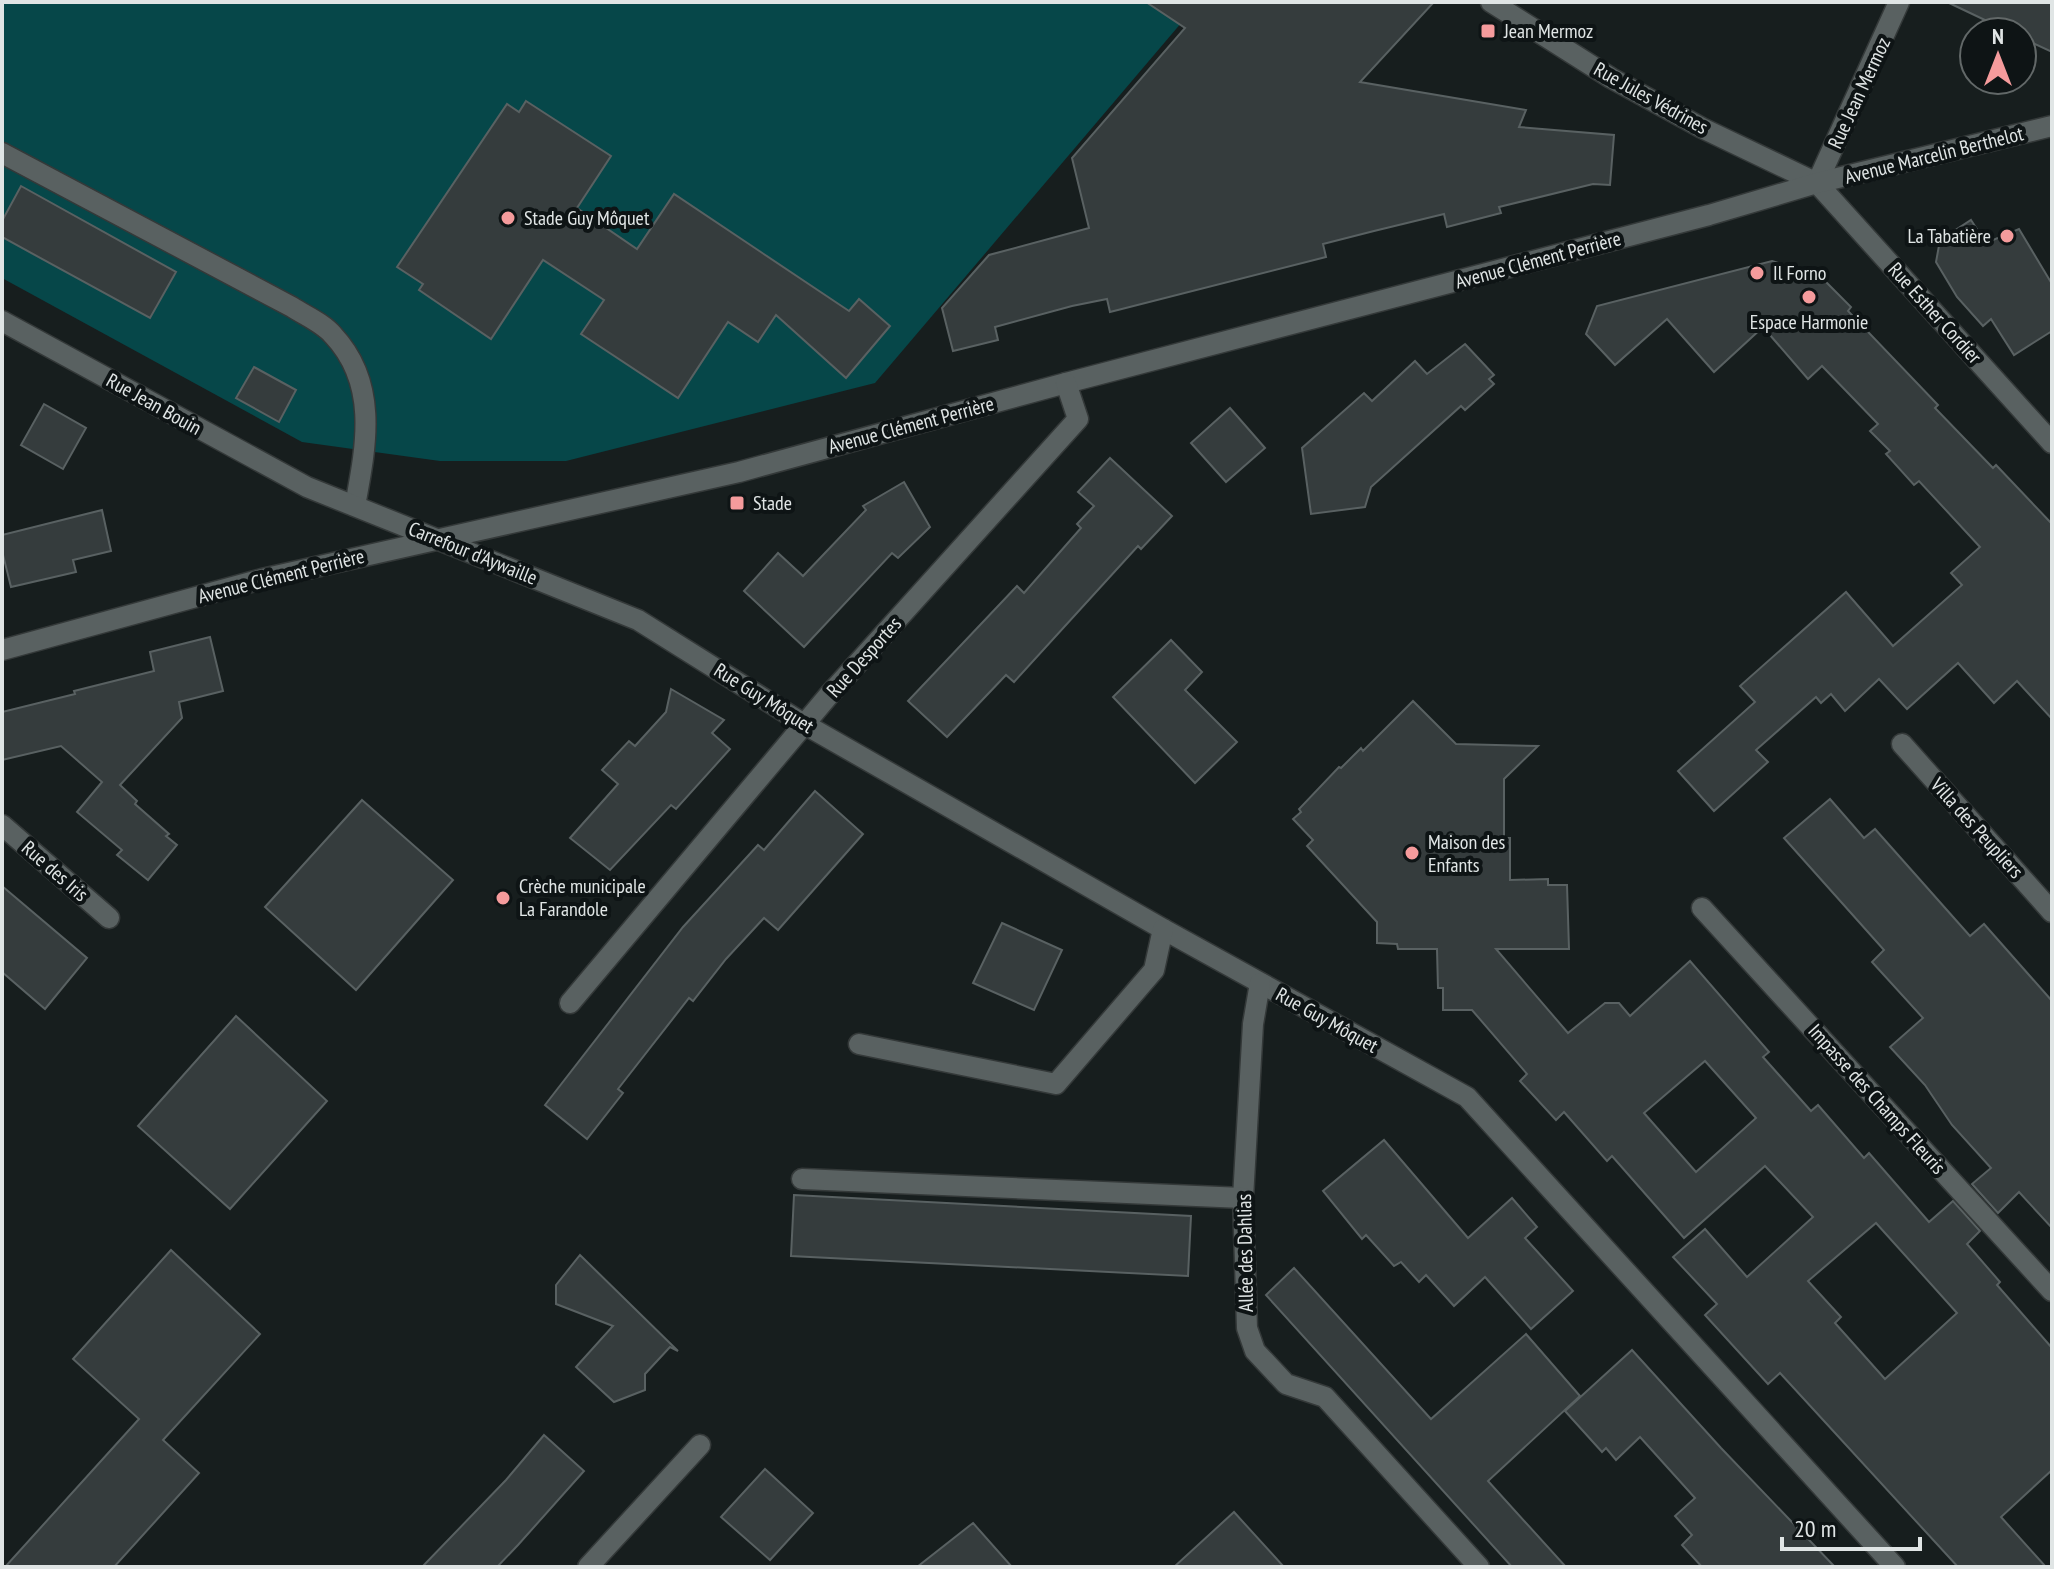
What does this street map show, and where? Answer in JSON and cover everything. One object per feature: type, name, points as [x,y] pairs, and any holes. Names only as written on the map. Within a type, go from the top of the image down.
[{"type":"street","name":"Rue Jules Védrines","points":[[1491,2],[1611,78],[1702,128],[1817,183]]},
{"type":"street","name":"Rue Jean Mermoz","points":[[1817,183],[1899,2]]},
{"type":"street","name":"Avenue Marcelin Berthelot","points":[[1817,183],[2052,126]]},
{"type":"street","points":[[2,153],[292,307],[332,334],[359,375],[366,418],[366,449],[355,506]]},
{"type":"street","name":"Avenue Clément Perrière","points":[[2,650],[262,579],[739,472],[1709,215],[1817,183]]},
{"type":"street","name":"Rue Esther Cordier","points":[[1817,183],[2052,443]]},
{"type":"street","name":"Rue Jean Bouin","points":[[2,321],[307,487]]},
{"type":"street","name":"Rue Desportes","points":[[570,1003],[804,724],[1078,419],[1066,383]]},
{"type":"street","name":"Carrefour d'Aywaille","points":[[307,487],[638,620]]},
{"type":"street","name":"Rue Guy Môquet","points":[[638,620],[804,724],[1163,929],[1467,1097],[1895,1567]]},
{"type":"street","name":"Villa des Peupliers","points":[[1902,744],[2052,912]]},
{"type":"street","name":"Rue des Iris","points":[[2,825],[109,918]]},
{"type":"street","name":"Impasse des Champs Fleuris","points":[[1702,908],[2052,1291]]},
{"type":"street","points":[[859,1044],[1056,1084],[1154,970],[1163,929]]},
{"type":"street","name":"Allée des Dahlias","points":[[1260,983],[1253,1024],[1243,1198],[1247,1328],[1255,1351],[1286,1384],[1325,1397],[1479,1567]]},
{"type":"street","points":[[802,1179],[1243,1198]]},
{"type":"street","points":[[588,1567],[700,1445]]},
{"type":"shaded area","name":"Stade Guy Môquet","points":[[2,2],[1199,2],[875,383],[566,461],[440,461],[302,442],[2,278]]},
{"type":"building","points":[[1146,2],[1434,2],[1360,82],[1526,110],[1519,127],[1614,135],[1610,185],[1593,184],[1499,207],[1501,213],[1447,227],[1444,214],[1374,231],[1323,244],[1326,257],[1110,312],[1107,299],[1072,306],[995,327],[998,340],[953,351],[942,308],[989,255],[1089,228],[1072,158],[1185,28]]},
{"type":"building","points":[[1947,2],[2052,2],[2052,52],[2038,45],[2038,16],[1976,16]]},
{"type":"building","points":[[526,101],[611,156],[577,208],[637,249],[674,194],[849,311],[859,299],[890,326],[846,378],[776,315],[758,342],[728,322],[678,398],[581,334],[604,300],[543,260],[491,339],[419,290],[423,284],[397,267],[507,104],[519,112]]},
{"type":"building","points":[[21,186],[176,272],[150,318],[2,237],[2,221]]},
{"type":"building","points":[[1971,220],[1986,243],[2019,229],[2052,284],[2052,331],[2014,355],[1991,319],[1983,326],[1957,297],[1936,262],[1940,240]]},
{"type":"building","points":[[1772,261],[1821,277],[1851,307],[1848,311],[1938,405],[1935,408],[1993,468],[1996,465],[2052,524],[2052,719],[2017,681],[1994,703],[1958,663],[1907,709],[1879,679],[1845,711],[1831,694],[1821,703],[1816,697],[1756,750],[1768,762],[1714,811],[1678,771],[1755,702],[1740,686],[1846,592],[1893,646],[1962,585],[1951,573],[1980,547],[1919,481],[1914,485],[1886,454],[1890,451],[1870,431],[1878,424],[1822,366],[1808,379],[1763,327],[1714,372],[1667,319],[1615,365],[1586,334],[1597,306]]},
{"type":"building","points":[[1465,344],[1494,375],[1489,379],[1494,384],[1465,410],[1461,406],[1371,487],[1365,507],[1311,514],[1302,448],[1364,393],[1372,401],[1415,361],[1427,374]]},
{"type":"building","points":[[254,367],[296,390],[279,422],[236,398]]},
{"type":"building","points":[[44,404],[86,428],[63,469],[21,445]]},
{"type":"building","points":[[1230,408],[1265,448],[1226,482],[1191,443]]},
{"type":"building","points":[[1110,458],[1172,516],[1141,549],[1138,546],[1014,682],[1006,675],[947,737],[908,701],[1017,586],[1024,593],[1081,528],[1077,524],[1094,506],[1078,492]]},
{"type":"building","points":[[904,482],[930,527],[898,558],[892,553],[804,647],[744,591],[778,553],[803,576],[866,510],[863,506]]},
{"type":"building","points":[[102,510],[111,551],[73,560],[76,572],[11,587],[2,551],[2,535]]},
{"type":"building","points":[[210,637],[223,691],[179,702],[182,718],[120,785],[177,845],[148,880],[117,855],[122,850],[77,812],[102,782],[61,746],[2,760],[2,712],[154,671],[150,652]]},
{"type":"building","points":[[1171,640],[1202,672],[1185,690],[1237,742],[1195,783],[1113,697]]},
{"type":"building","points":[[671,689],[724,720],[712,733],[730,749],[676,809],[671,805],[610,870],[570,838],[618,784],[602,770],[629,741],[635,746],[666,712]]},
{"type":"building","points":[[1413,701],[1456,744],[1538,746],[1504,779],[1504,838],[1510,838],[1510,880],[1548,879],[1548,885],[1567,885],[1569,949],[1496,949],[1568,1033],[1605,1003],[1619,1003],[1630,1016],[1690,961],[1769,1052],[1763,1057],[1811,1111],[1818,1105],[1864,1158],[1869,1153],[1929,1222],[1953,1201],[1980,1231],[1967,1244],[2000,1282],[1997,1285],[2052,1348],[2052,1470],[2001,1517],[2046,1567],[1958,1567],[1780,1373],[1768,1384],[1705,1315],[1717,1304],[1673,1257],[1705,1229],[1747,1277],[1813,1217],[1765,1166],[1684,1238],[1612,1156],[1607,1161],[1564,1112],[1556,1120],[1520,1081],[1527,1074],[1472,1010],[1443,1010],[1443,988],[1438,988],[1437,949],[1398,949],[1397,944],[1377,943],[1377,922],[1307,846],[1313,840],[1293,819],[1339,767],[1361,748],[1363,751]],"holes":[[[1705,1061],[1756,1118],[1696,1172],[1644,1113]],[[1876,1223],[1957,1313],[1885,1379],[1835,1323],[1841,1317],[1808,1281]]]},
{"type":"building","points":[[815,791],[863,834],[778,930],[764,918],[693,1001],[689,998],[618,1089],[623,1093],[587,1139],[545,1105],[683,927],[758,845],[764,850]]},
{"type":"building","points":[[1830,799],[1864,838],[1875,829],[1970,936],[1984,924],[2052,1001],[2052,1228],[2019,1192],[1998,1213],[1972,1184],[1991,1168],[1952,1125],[1925,1085],[1890,1047],[1923,1018],[1872,962],[1884,950],[1784,838]]},
{"type":"building","points":[[362,800],[453,880],[356,990],[265,907]]},
{"type":"building","points":[[2,886],[87,958],[45,1009],[2,972]]},
{"type":"building","points":[[1002,923],[1062,950],[1034,1010],[973,983]]},
{"type":"building","points":[[236,1016],[327,1101],[230,1209],[138,1126]]},
{"type":"building","points":[[1384,1140],[1468,1238],[1512,1198],[1537,1227],[1525,1238],[1573,1291],[1531,1329],[1485,1277],[1454,1306],[1426,1275],[1419,1282],[1401,1262],[1394,1266],[1366,1235],[1362,1239],[1323,1191]]},
{"type":"building","points":[[794,1195],[1191,1216],[1188,1276],[791,1256]]},
{"type":"building","points":[[171,1250],[260,1334],[163,1440],[199,1473],[114,1567],[5,1567],[139,1419],[73,1359]]},
{"type":"building","points":[[580,1255],[678,1351],[670,1347],[645,1374],[645,1390],[614,1402],[576,1367],[613,1326],[556,1304],[556,1285]]},
{"type":"building","points":[[1294,1268],[1431,1419],[1526,1334],[1580,1396],[1488,1481],[1566,1567],[1512,1567],[1266,1295]]},
{"type":"building","points":[[1632,1350],[1835,1567],[1702,1567],[1682,1545],[1692,1535],[1675,1516],[1695,1498],[1640,1437],[1616,1460],[1606,1448],[1602,1452],[1565,1411]]},
{"type":"building","points":[[544,1435],[584,1471],[518,1545],[497,1567],[422,1567],[506,1480]]},
{"type":"building","points":[[765,1469],[813,1513],[770,1560],[721,1517]]},
{"type":"building","points":[[1234,1512],[1284,1567],[1174,1567]]},
{"type":"building","points":[[973,1523],[1012,1567],[917,1567]]},
{"type":"place","name":"Jean Mermoz","points":[[1488,31]]},
{"type":"place","name":"Stade Guy Môquet","points":[[508,218]]},
{"type":"place","name":"La Tabatière","points":[[2007,236]]},
{"type":"place","name":"Il Forno","points":[[1757,273]]},
{"type":"place","name":"Espace Harmonie","points":[[1809,297]]},
{"type":"place","name":"Stade","points":[[737,503]]},
{"type":"place","name":"Maison des Enfants","points":[[1412,853]]},
{"type":"place","name":"Crèche municipale La Farandole","points":[[503,898]]}]
